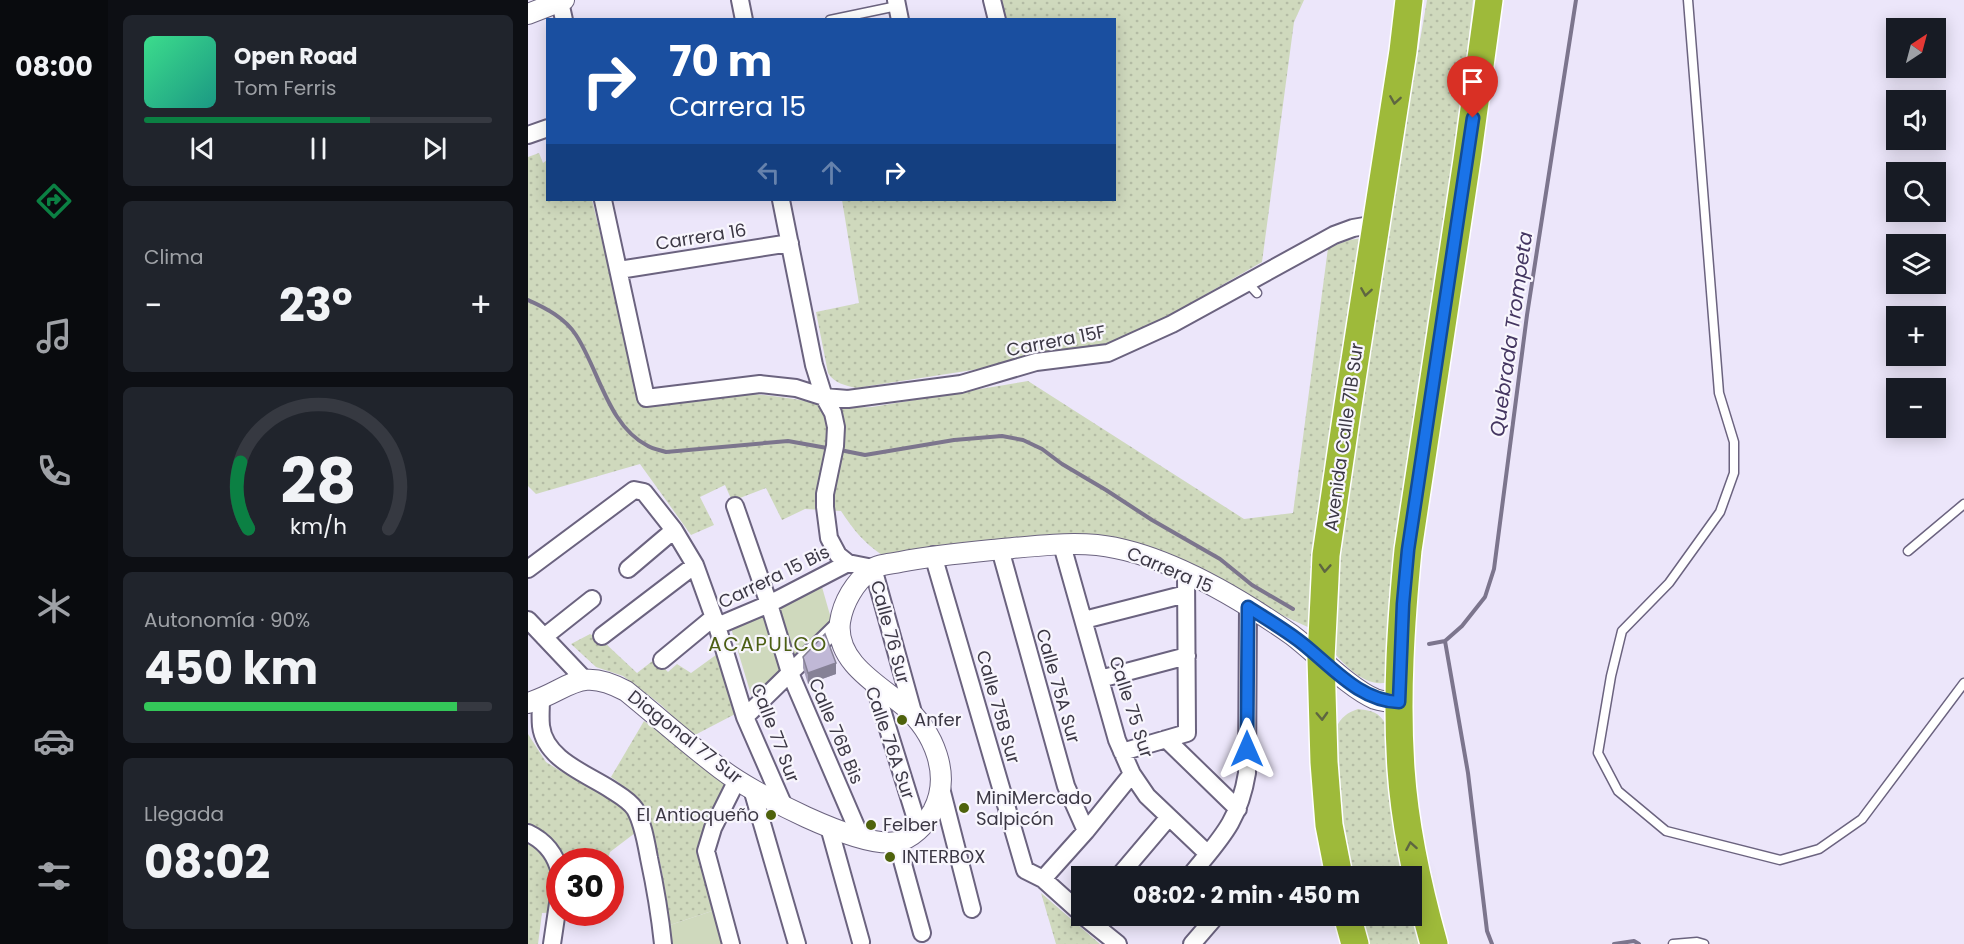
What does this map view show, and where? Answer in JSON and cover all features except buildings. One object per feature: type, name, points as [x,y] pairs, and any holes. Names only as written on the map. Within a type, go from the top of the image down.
[{"type":"highway","name":"Avenida Calle 71B Sur","points":[[1337,866],[1326,799],[1321,658],[1326,555],[1409,0]]},
{"type":"highway","points":[[1403,51],[1417,0]]},
{"type":"highway","points":[[1478,76],[1481,0]]},
{"type":"highway","points":[[1434,944],[1408,830],[1401,770],[1399,702],[1403,604],[1408,550],[1489,0]]},
{"type":"highway","points":[[1350,926],[1355,944]]},
{"type":"street","points":[[740,0],[744,18]]},
{"type":"street","points":[[992,0],[996,18]]},
{"type":"street","points":[[528,14],[563,7]]},
{"type":"street","points":[[528,135],[546,129]]},
{"type":"street","points":[[603,201],[619,270]]},
{"type":"street","points":[[781,201],[814,365],[824,397],[833,413],[836,427],[835,446],[825,494],[829,538],[838,555],[848,563]]},
{"type":"street","name":"Carrera 15F","points":[[619,270],[646,398],[760,384],[796,388],[824,397],[848,399],[961,384],[1036,362],[1108,353],[1252,287],[1334,235],[1353,228],[1376,224]]},
{"type":"street","name":"Carrera 16","points":[[619,270],[790,243]]},
{"type":"street","name":"Calle 77 Sur","points":[[528,568],[634,490],[644,492],[674,530],[695,565],[746,717],[783,804]]},
{"type":"street","name":"Calle 76B Bis","points":[[735,506],[769,604],[789,673],[861,838]]},
{"type":"street","points":[[628,569],[674,530]]},
{"type":"street","name":"Carrera 15","points":[[873,568],[933,555],[1000,549],[1062,545],[1095,545],[1115,548],[1186,573],[1248,607],[1282,629],[1366,694],[1382,700],[1399,702]]},
{"type":"street","name":"Calle 75 Sur","points":[[1062,545],[1122,752],[1132,774],[1148,796],[1208,854]]},
{"type":"street","name":"Calle 75A Sur","points":[[1000,549],[1066,786],[1086,831]]},
{"type":"street","name":"Calle 75B Sur","points":[[933,555],[1025,870],[1043,879]]},
{"type":"street","name":"Calle 76 Sur","points":[[848,563],[873,568],[914,716],[938,755],[941,788],[972,909]]},
{"type":"street","name":"Carrera 15 Bis","points":[[662,660],[715,621],[769,604],[848,563]]},
{"type":"street","points":[[602,636],[695,565]]},
{"type":"street","points":[[746,717],[840,624],[852,588],[873,568]]},
{"type":"street","points":[[1122,752],[1187,733],[1186,573]]},
{"type":"street","points":[[1084,620],[1186,594]]},
{"type":"street","points":[[544,638],[592,599]]},
{"type":"street","points":[[1198,866],[1227,831],[1238,809],[1247,773],[1248,607]]},
{"type":"street","points":[[528,620],[584,679],[567,684],[535,700],[546,740],[566,763],[627,801],[635,810],[648,852],[660,912],[663,944]]},
{"type":"street","name":"Calle 76A Sur","points":[[840,624],[843,646],[874,684],[919,829]]},
{"type":"street","points":[[1100,679],[1187,656]]},
{"type":"street","name":"Diagonal 77 Sur","points":[[584,679],[610,683],[626,691],[721,769],[783,804],[829,827],[861,838],[897,842]]},
{"type":"street","points":[[874,684],[914,716]]},
{"type":"street","points":[[1166,739],[1238,809]]},
{"type":"street","points":[[1071,904],[1043,879],[1132,774]]},
{"type":"street","points":[[731,944],[706,851],[713,828],[745,784]]},
{"type":"street","points":[[745,784],[797,944]]},
{"type":"street","points":[[922,933],[897,842],[919,829],[939,799],[941,788]]},
{"type":"street","points":[[1127,866],[1169,817]]},
{"type":"street","points":[[829,827],[861,942]]},
{"type":"street","points":[[528,833],[541,840],[548,848]]},
{"type":"street","points":[[552,944],[555,926]]},
{"type":"street","points":[[1096,926],[1118,944]]},
{"type":"street","points":[[1192,944],[1208,926]]},
{"type":"street","points":[[1212,926],[1213,944]]},
{"type":"lane","points":[[1688,0],[1719,393],[1734,442],[1734,473],[1720,512],[1670,583],[1622,631],[1611,676],[1598,753],[1618,791],[1666,831],[1780,860],[1819,849],[1862,819],[1964,683]]},
{"type":"lane","points":[[841,18],[897,8]]},
{"type":"lane","points":[[1908,551],[1964,504]]},
{"type":"lane","points":[[1673,944],[1697,942],[1704,944]]},
{"type":"green space","points":[[1000,0],[1304,0],[1294,22],[1262,262],[1123,342],[1089,352],[856,388],[840,384],[828,373],[816,312],[859,303],[842,201],[1116,201],[1116,18],[1004,18]]},
{"type":"green space","points":[[1427,0],[1473,0],[1453,185],[1391,681],[1382,683],[1357,675],[1331,649],[1341,536],[1399,138],[1411,92]]},
{"type":"green space","points":[[539,153],[543,163],[546,161],[546,201],[592,201],[641,400],[752,394],[842,406],[872,407],[1028,381],[1244,519],[1293,513],[1328,248],[1349,240],[1363,238],[1310,628],[1255,603],[1200,568],[1160,552],[1069,536],[978,541],[882,555],[859,535],[841,511],[805,509],[782,520],[766,488],[732,501],[725,485],[700,497],[714,525],[691,535],[640,464],[536,494],[528,486],[528,157]]},
{"type":"green space","points":[[822,587],[832,622],[752,698],[731,628]]},
{"type":"green space","points":[[590,634],[605,643],[637,673],[655,659],[668,672],[677,664],[691,673],[720,652],[739,712],[693,736],[660,704],[623,676],[596,667],[571,644]]},
{"type":"green space","points":[[1358,709],[1377,714],[1389,729],[1408,866],[1347,866],[1337,806],[1336,728],[1340,721]]},
{"type":"green space","points":[[644,721],[727,782],[702,836],[715,910],[670,925],[656,843],[649,824],[627,790],[611,777]]},
{"type":"green space","points":[[528,734],[546,762],[562,772],[581,779],[624,807],[633,820],[635,833],[615,848],[546,848],[546,913],[542,913],[538,944],[528,944]]},
{"type":"green space","points":[[1041,893],[1071,919],[1071,926],[1079,926],[1100,944],[1056,944]]},
{"type":"green space","points":[[715,910],[725,944],[672,944],[670,925]]},
{"type":"green space","points":[[1358,926],[1420,926],[1424,944],[1362,944]]},
{"type":"waterway","name":"Quebrada Trompeta","points":[[1429,644],[1445,641],[1462,626],[1485,597],[1494,569],[1527,315],[1576,0]]},
{"type":"waterway","name":"Quebrada Trompeta","points":[[528,300],[555,314],[572,329],[623,425],[634,437],[650,447],[666,452],[788,441],[827,448]]},
{"type":"waterway","name":"Quebrada Trompeta","points":[[845,451],[865,455],[954,440],[1002,436],[1023,440],[1042,449],[1152,520],[1220,559],[1252,585],[1293,609]]},
{"type":"waterway","points":[[1445,641],[1468,773],[1487,931],[1492,944]]},
{"type":"waterway","points":[[1614,944],[1634,941],[1639,944]]},
{"type":"place","name":"Anfer","points":[[902,720]]},
{"type":"place","name":"MiniMercado Salpicón","points":[[964,808]]},
{"type":"place","name":"El Antioqueño","points":[[771,815]]},
{"type":"place","name":"Felber","points":[[871,825]]},
{"type":"place","name":"INTERBOX","points":[[890,857]]},
{"type":"district","name":"ACAPULCO","points":[[768,644]]},
{"type":"route","points":[[1247,749],[1248,607],[1299,641],[1366,694],[1390,702],[1399,702],[1400,646],[1408,550],[1473,118]]}]
